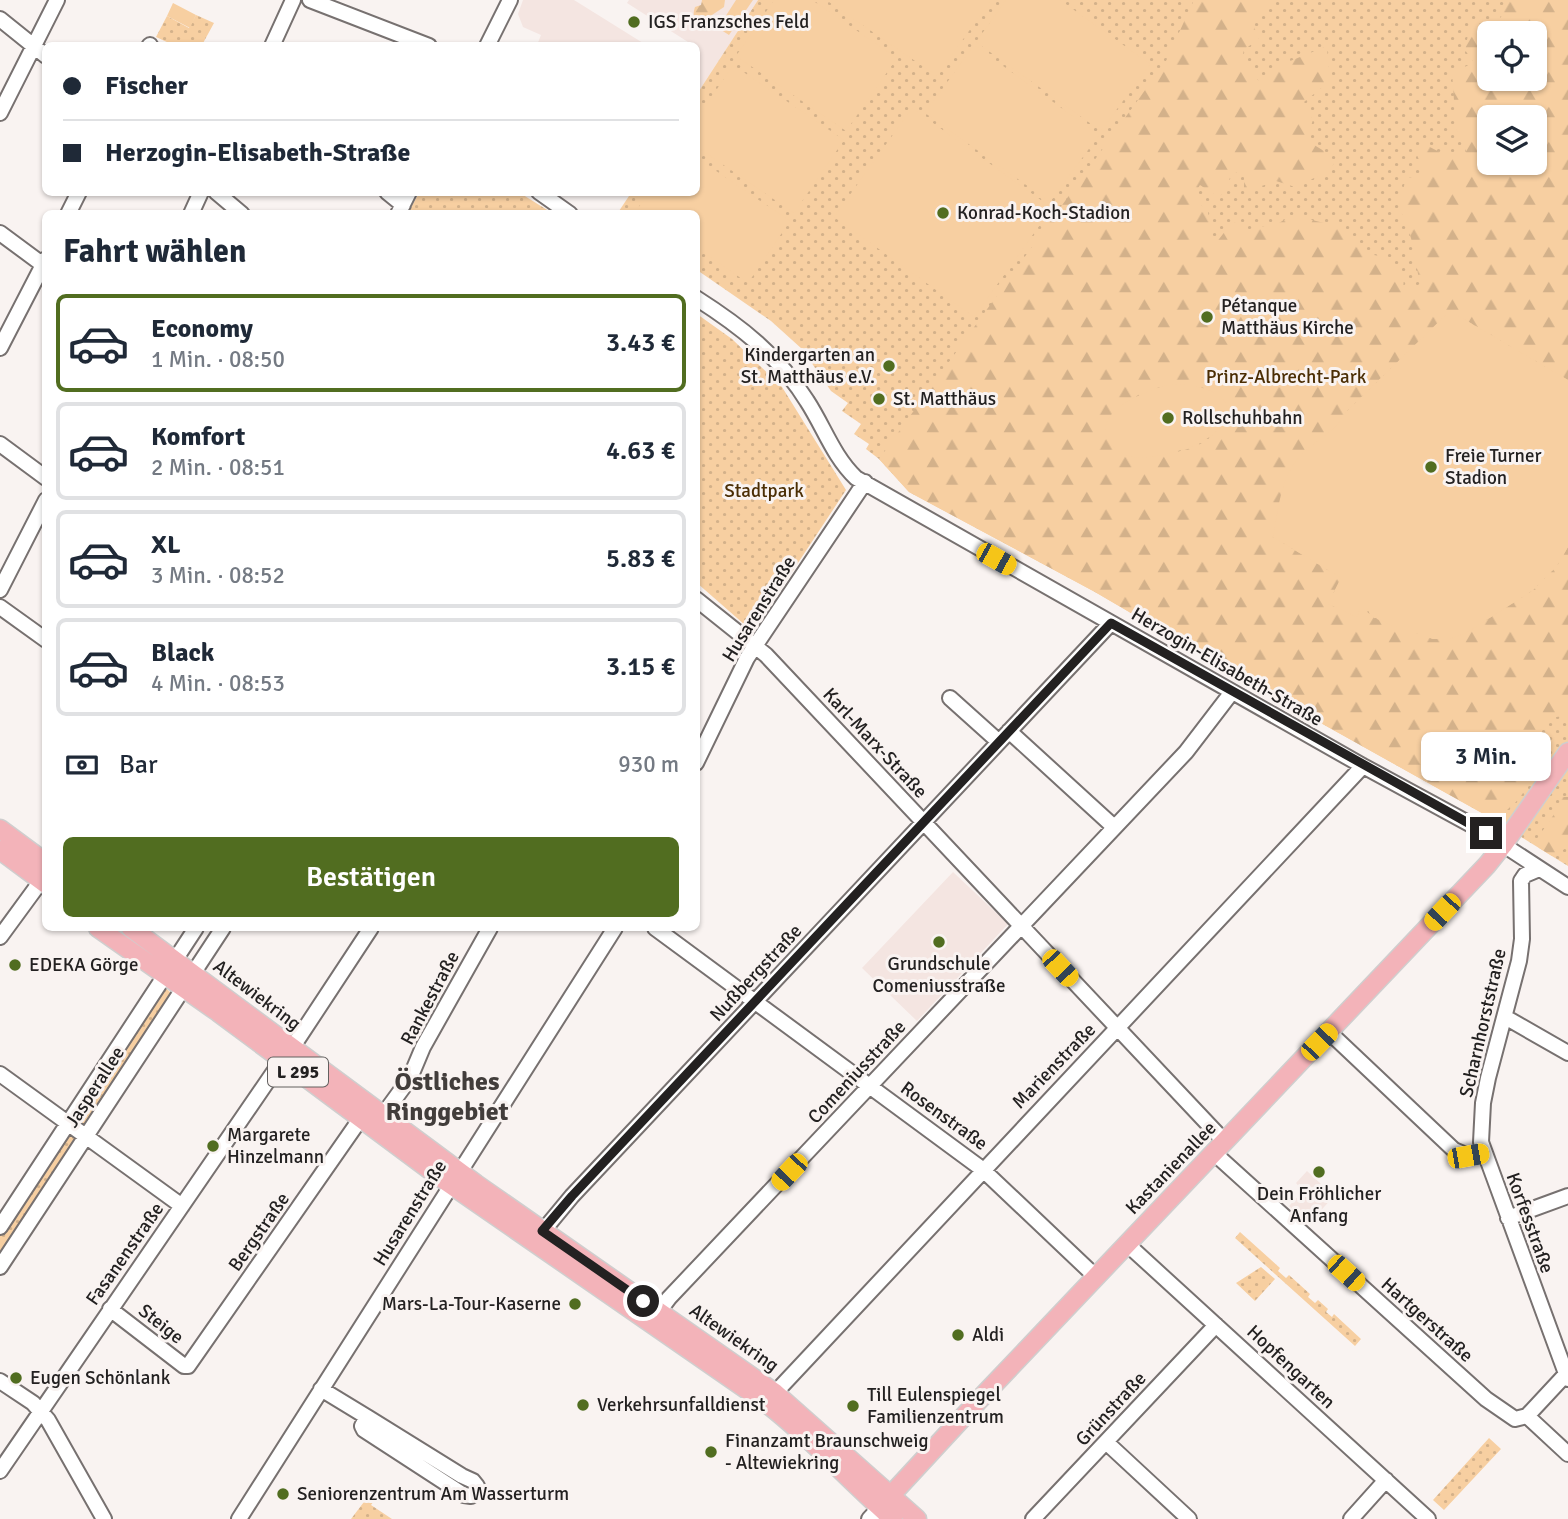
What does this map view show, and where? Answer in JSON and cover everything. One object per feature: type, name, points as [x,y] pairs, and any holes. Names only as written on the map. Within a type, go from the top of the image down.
[{"type":"main road","points":[[1503,845],[1568,751]]},
{"type":"main road","points":[[1503,845],[1524,830],[1568,766]]},
{"type":"main road","points":[[0,830],[42,874]]},
{"type":"main road","name":"Kastanienallee","points":[[883,1510],[1096,1277],[1503,845]]},
{"type":"main road","points":[[0,850],[42,875]]},
{"type":"main road","name":"L 295","points":[[102,931],[164,975]]},
{"type":"main road","name":"L 295","points":[[135,931],[175,960]]},
{"type":"main road","name":"Altewiekring","points":[[175,960],[189,981],[287,1054],[383,1115],[455,1178],[655,1317],[775,1392],[856,1467],[883,1510]]},
{"type":"main road","name":"Altewiekring","points":[[164,975],[189,981]]},
{"type":"main road","name":"Altewiekring","points":[[287,1054],[360,1118],[542,1231],[655,1317],[780,1413],[883,1510],[917,1519]]},
{"type":"street","points":[[0,113],[57,0]]},
{"type":"street","points":[[274,42],[293,0]]},
{"type":"street","points":[[310,0],[419,42]]},
{"type":"street","points":[[489,42],[510,0]]},
{"type":"street","points":[[0,19],[42,53]]},
{"type":"street","points":[[221,196],[237,210]]},
{"type":"street","points":[[545,196],[564,210]]},
{"type":"street","points":[[0,233],[42,261]]},
{"type":"street","points":[[0,348],[42,269]]},
{"type":"street","name":"Herzogin-Elisabeth-Straße","points":[[700,301],[737,325],[777,360],[831,430],[865,482],[918,515],[1469,823],[1568,887]]},
{"type":"street","points":[[0,444],[42,475]]},
{"type":"street","name":"Husarenstraße","points":[[700,755],[755,646],[865,482]]},
{"type":"street","points":[[0,590],[42,508]]},
{"type":"street","name":"Karl-Marx-Straße","points":[[700,602],[766,655],[1117,1028],[1220,1148]]},
{"type":"street","points":[[0,607],[42,637]]},
{"type":"street","name":"Nußbergstraße","points":[[542,1231],[1111,623]]},
{"type":"street","name":"Comeniusstraße","points":[[655,1317],[669,1298],[1192,746],[1232,692]]},
{"type":"street","points":[[950,698],[999,742]]},
{"type":"street","points":[[1009,731],[1114,827]]},
{"type":"street","name":"Marienstraße","points":[[775,1392],[1363,766]]},
{"type":"street","name":"Scharnhorststraße","points":[[1484,1153],[1481,1142],[1483,1103],[1522,939],[1521,881],[1539,869]]},
{"type":"street","points":[[0,937],[42,879]]},
{"type":"street","name":"Jasperallee","points":[[0,1227],[194,931]]},
{"type":"street","name":"Jasperallee","points":[[0,1267],[221,931]]},
{"type":"street","name":"Fasanenstraße","points":[[0,1471],[369,931]]},
{"type":"street","name":"Rankestraße","points":[[383,1115],[410,1078],[485,931]]},
{"type":"street","name":"Husarenstraße","points":[[239,1519],[613,931]]},
{"type":"street","name":"Rosenstraße","points":[[659,931],[982,1169],[1096,1277]]},
{"type":"street","points":[[1505,1017],[1568,1053]]},
{"type":"street","points":[[1329,1032],[1454,1150],[1468,1156],[1484,1153]]},
{"type":"street","points":[[0,1074],[182,1206]]},
{"type":"street","name":"Bergstraße","points":[[188,1366],[360,1118]]},
{"type":"street","name":"Hartgerstraße","points":[[1220,1148],[1486,1399],[1515,1419],[1527,1416]]},
{"type":"street","name":"Korfesstraße","points":[[1484,1153],[1567,1375]]},
{"type":"street","points":[[1508,1218],[1568,1196]]},
{"type":"street","name":"Hopfengarten","points":[[1127,1244],[1428,1519]]},
{"type":"street","name":"Steige","points":[[110,1309],[184,1366],[188,1366]]},
{"type":"street","name":"Grünstraße","points":[[1033,1519],[1216,1325]]},
{"type":"street","points":[[1567,1375],[1527,1416],[1568,1454]]},
{"type":"street","points":[[0,1381],[33,1403],[48,1420],[104,1519]]},
{"type":"street","points":[[321,1389],[473,1481],[477,1486],[476,1492],[471,1496],[464,1495],[364,1430],[362,1426],[367,1417]]},
{"type":"street","points":[[1106,1442],[1189,1519]]},
{"type":"street","points":[[1351,1519],[1385,1480]]},
{"type":"shaded area","points":[[523,0],[574,0],[641,42],[538,42],[541,35],[523,27],[518,14]]},
{"type":"shaded area","points":[[629,0],[758,0],[700,89],[700,42],[688,42],[627,3]]},
{"type":"shaded area","name":"Grundschule Comeniusstraße","points":[[953,872],[1008,924],[917,1021],[862,968]]},
{"type":"shaded area","points":[[1307,1171],[1334,1196],[1315,1217],[1306,1222],[1289,1206],[1303,1191],[1296,1183]]},
{"type":"green space","points":[[702,0],[725,0],[724,7],[712,15],[707,24],[702,25],[695,19],[694,13],[695,7],[701,5]]},
{"type":"green space","points":[[736,0],[753,0],[729,35],[718,28]]},
{"type":"green space","name":"Prinz-Albrecht-Park","points":[[758,0],[1568,0],[1568,866],[1489,817],[1285,703],[1095,592],[909,492],[879,459],[866,449],[869,444],[854,434],[861,424],[842,411],[848,403],[831,391],[802,349],[771,321],[700,272],[700,210],[620,210],[629,196],[700,196],[700,89]]},
{"type":"green space","points":[[774,0],[812,0],[897,58],[846,131],[736,56]]},
{"type":"green space","points":[[826,0],[991,0],[937,76]]},
{"type":"green space","points":[[1006,0],[1060,0],[1150,64],[1101,131],[976,42]]},
{"type":"green space","name":"Prinz-Albrecht-Park","points":[[1194,0],[1271,0],[1252,21],[1259,40],[1244,49],[1242,60],[1262,85],[1278,66],[1327,46],[1329,82],[1304,102],[1313,120],[1306,140],[1324,151],[1334,164],[1327,172],[1295,187],[1276,181],[1244,192],[1244,171],[1231,174],[1226,191],[1218,197],[1200,185],[1193,196],[1208,212],[1216,243],[1233,221],[1245,230],[1279,223],[1292,215],[1336,226],[1369,254],[1389,258],[1404,275],[1403,292],[1420,284],[1411,238],[1399,206],[1406,178],[1426,175],[1416,153],[1428,146],[1445,155],[1467,156],[1463,140],[1456,129],[1452,72],[1474,63],[1465,50],[1469,30],[1477,25],[1477,91],[1547,91],[1547,21],[1496,21],[1501,17],[1507,0],[1568,0],[1568,380],[1450,311],[1346,412],[1337,428],[1318,441],[1273,537],[1341,578],[1328,604],[1357,617],[1360,609],[1364,609],[1374,618],[1433,639],[1466,633],[1532,591],[1557,566],[1568,547],[1568,715],[1552,719],[1537,733],[1534,738],[1540,765],[1520,797],[1507,810],[1489,817],[1285,703],[1095,592],[909,492],[879,459],[1166,61]],"holes":[[[1170,384],[1188,385],[1215,392],[1227,411],[1223,423],[1207,440],[1185,450],[1148,457],[1121,406],[1143,392]]]},
{"type":"green space","points":[[173,3],[196,15],[190,28],[167,16]]},
{"type":"green space","points":[[196,15],[214,23],[204,42],[167,42],[156,37],[167,16],[189,28]]},
{"type":"green space","points":[[974,45],[1099,135],[1050,202],[925,113]]},
{"type":"green space","points":[[733,65],[844,140],[794,213],[700,149],[700,114]]},
{"type":"green space","name":"Konrad-Koch-Stadion","points":[[912,108],[1052,208],[974,317],[834,217]]},
{"type":"green space","points":[[700,160],[790,221],[748,283],[700,250],[700,210],[638,208],[647,196],[700,196]]},
{"type":"green space","points":[[417,196],[525,196],[547,210],[410,210]]},
{"type":"green space","name":"Freie Turner Stadion","points":[[1450,311],[1568,380],[1568,547],[1557,566],[1532,591],[1466,633],[1450,639],[1433,639],[1391,625],[1370,615],[1368,610],[1360,609],[1357,617],[1328,604],[1341,578],[1273,537],[1285,482],[1295,462],[1336,426],[1346,412]]},
{"type":"green space","name":"Stadtpark","points":[[700,316],[732,339],[782,387],[846,490],[759,622],[745,625],[700,586]]},
{"type":"green space","name":"Rollschuhbahn","points":[[1170,384],[1197,387],[1215,393],[1225,402],[1227,413],[1222,425],[1211,436],[1193,446],[1161,455],[1133,457],[1114,448],[1107,439],[1105,428],[1116,410],[1138,396]]},
{"type":"green space","points":[[1562,797],[1568,797],[1568,847],[1552,856],[1539,848],[1536,840],[1562,803]]},
{"type":"green space","points":[[167,989],[172,994],[89,1124],[83,1127],[77,1123],[78,1120],[158,997]]},
{"type":"green space","points":[[72,1133],[78,1137],[0,1260],[0,1236],[66,1135]]},
{"type":"green space","points":[[1240,1232],[1280,1268],[1278,1271],[1286,1278],[1289,1275],[1310,1294],[1308,1297],[1315,1303],[1318,1300],[1328,1309],[1326,1312],[1332,1317],[1334,1314],[1361,1339],[1355,1346],[1235,1238]]},
{"type":"green space","points":[[1261,1267],[1275,1279],[1255,1301],[1236,1283]]},
{"type":"green space","points":[[1489,1438],[1501,1449],[1444,1510],[1433,1500]]},
{"type":"green space","points":[[373,1490],[379,1494],[371,1505],[392,1519],[351,1519]]},
{"type":"place","name":"IGS Franzsches Feld","points":[[634,22]]},
{"type":"place","name":"Konrad-Koch-Stadion","points":[[943,213]]},
{"type":"place","name":"Pétanque Matthäus Kirche","points":[[1207,317]]},
{"type":"place","name":"Kindergarten an St. Matthäus e.V.","points":[[889,366]]},
{"type":"place","name":"St. Matthäus","points":[[879,399]]},
{"type":"place","name":"Rollschuhbahn","points":[[1168,418]]},
{"type":"place","name":"Freie Turner Stadion","points":[[1431,467]]},
{"type":"place","name":"Grundschule Comeniusstraße","points":[[939,942]]},
{"type":"place","name":"EDEKA Görge","points":[[15,965]]},
{"type":"place","name":"Margarete Hinzelmann","points":[[213,1146]]},
{"type":"place","name":"Dein Fröhlicher Anfang","points":[[1319,1172]]},
{"type":"place","name":"Mars-La-Tour-Kaserne","points":[[575,1304]]},
{"type":"place","name":"Aldi","points":[[958,1335]]},
{"type":"place","name":"Eugen Schönlank","points":[[16,1378]]},
{"type":"place","name":"Verkehrsunfalldienst","points":[[583,1405]]},
{"type":"place","name":"Till Eulenspiegel Familienzentrum","points":[[853,1406]]},
{"type":"place","name":"Finanzamt Braunschweig - Altewiekring","points":[[711,1452]]},
{"type":"place","name":"Seniorenzentrum Am Wasserturm","points":[[283,1494]]},
{"type":"district","name":"Östliches Ringgebiet","points":[[447,1097]]},
{"type":"route","points":[[643,1301],[542,1231],[1111,623],[1486,833]]}]
